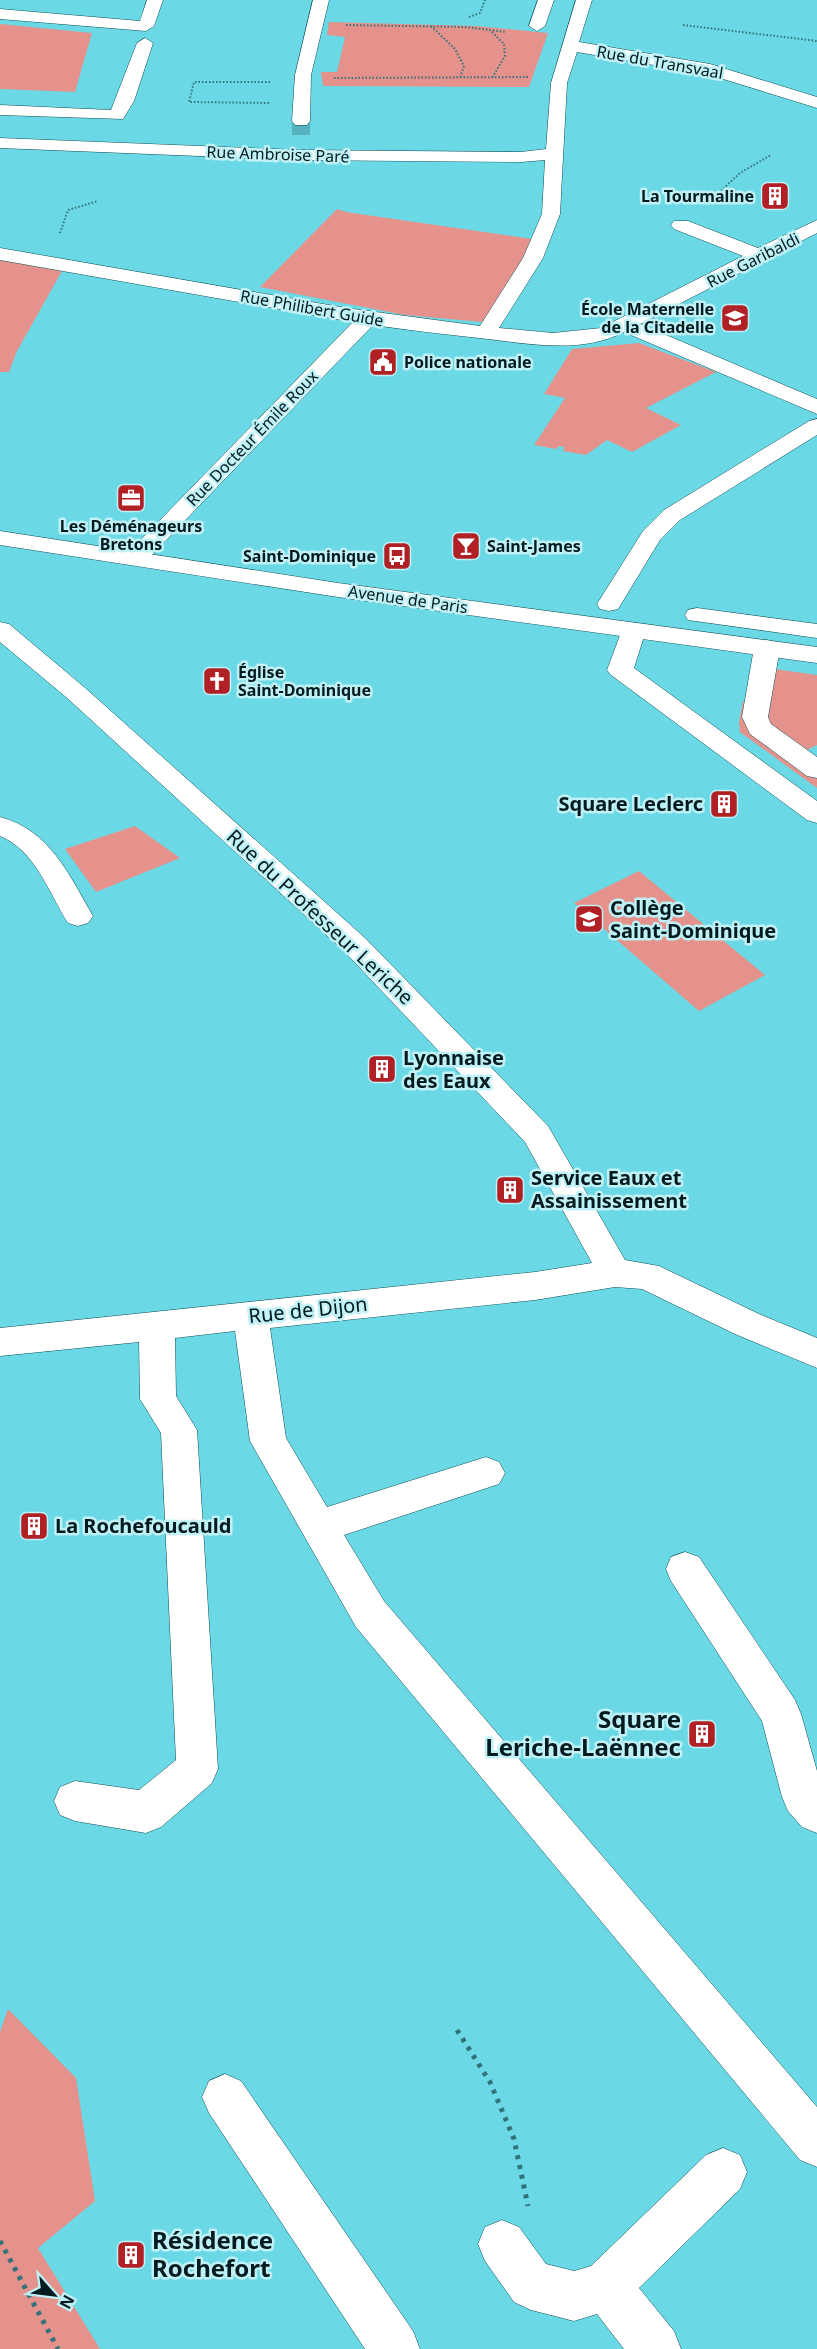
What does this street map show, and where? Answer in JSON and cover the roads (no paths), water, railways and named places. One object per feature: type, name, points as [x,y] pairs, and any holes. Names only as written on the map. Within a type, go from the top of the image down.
[{"type":"street","points":[[0,14],[146,26],[155,0]]},
{"type":"street","points":[[298,155],[302,80],[321,0]]},
{"type":"street","points":[[537,26],[546,0]]},
{"type":"street","points":[[486,332],[533,258],[551,214],[559,83],[584,0]]},
{"type":"street","points":[[0,110],[117,115],[125,101],[145,43]]},
{"type":"street","name":"Rue du Transvaal","points":[[571,46],[710,69],[817,103]]},
{"type":"street","points":[[0,96],[125,101]]},
{"type":"street","name":"Rue Ambroise Paré","points":[[0,143],[298,155],[521,157],[555,154]]},
{"type":"street","points":[[681,225],[760,256]]},
{"type":"street","name":"Rue Garibaldi","points":[[625,325],[817,226]]},
{"type":"street","name":"Rue Philibert Guide","points":[[0,254],[367,319],[539,338],[596,336],[625,325]]},
{"type":"street","name":"Rue Docteur Émile Roux","points":[[144,550],[367,319]]},
{"type":"street","points":[[625,325],[817,407]]},
{"type":"street","points":[[817,426],[672,515],[651,536],[616,610],[620,670],[817,814]]},
{"type":"street","name":"Avenue de Paris","points":[[0,520],[338,590],[616,610],[767,648],[817,655]]},
{"type":"street","name":"Avenue de Paris","points":[[0,538],[284,559]]},
{"type":"street","points":[[678,613],[817,631]]},
{"type":"street","name":"Rue du Professeur Leriche","points":[[0,628],[75,692],[355,945],[529,1125],[537,1134],[615,1273]]},
{"type":"street","points":[[767,648],[755,717],[759,728],[813,761]]},
{"type":"street","points":[[0,826],[24,837],[38,850],[78,916]]},
{"type":"street","name":"Rue de Dijon","points":[[0,1342],[536,1286],[615,1273],[647,1276],[747,1324],[817,1353]]},
{"type":"street","points":[[251,1316],[268,1441],[370,1614],[817,2143]]},
{"type":"street","points":[[75,1800],[146,1812],[197,1769],[179,1430],[158,1399],[157,1326]]},
{"type":"street","points":[[318,1527],[486,1473]]},
{"type":"street","points":[[685,1569],[781,1714],[803,1797],[817,1812]]},
{"type":"street","points":[[225,2097],[395,2349]]},
{"type":"street","points":[[515,2226],[531,2285],[574,2296],[606,2286],[723,2172]]},
{"type":"street","points":[[606,2286],[656,2349]]},
{"type":"tunnel","points":[[301,121],[301,135]]},
{"type":"place","name":"La Tourmaline","points":[[775,196]]},
{"type":"place","name":"École Maternelle de la Citadelle","points":[[735,318]]},
{"type":"place","name":"Police nationale","points":[[383,362]]},
{"type":"place","name":"Les Déménageurs Bretons","points":[[131,498]]},
{"type":"place","name":"Saint-James","points":[[466,546]]},
{"type":"place","name":"Saint-Dominique","points":[[397,556]]},
{"type":"place","name":"Église Saint-Dominique","points":[[217,681]]},
{"type":"place","name":"Square Leclerc","points":[[724,804]]},
{"type":"place","name":"Collège Saint-Dominique","points":[[589,919]]},
{"type":"place","name":"Lyonnaise des Eaux","points":[[382,1069]]},
{"type":"place","name":"Service Eaux et Assainissement","points":[[510,1190]]},
{"type":"place","name":"La Rochefoucauld","points":[[34,1526]]},
{"type":"place","name":"Square Leriche-Laënnec","points":[[702,1734]]},
{"type":"place","name":"Résidence Rochefort","points":[[131,2255]]}]
